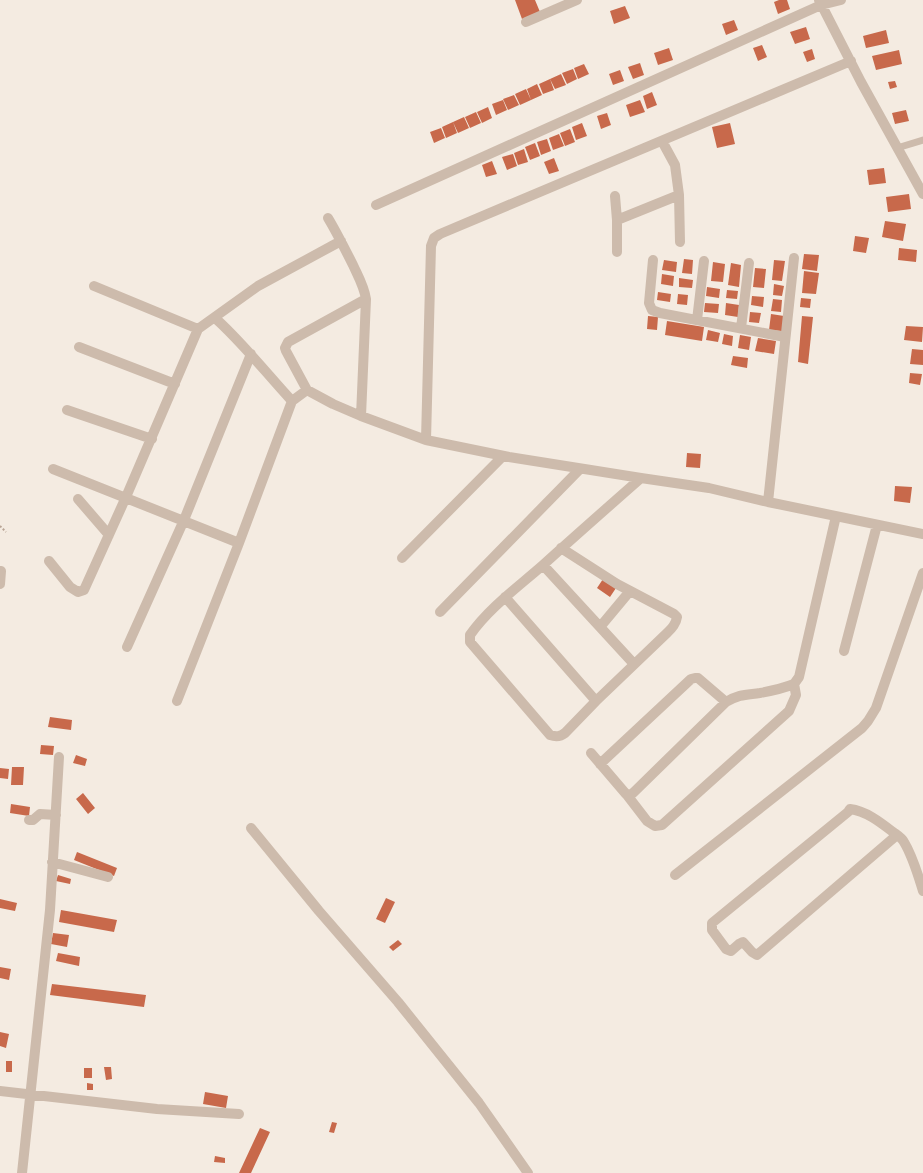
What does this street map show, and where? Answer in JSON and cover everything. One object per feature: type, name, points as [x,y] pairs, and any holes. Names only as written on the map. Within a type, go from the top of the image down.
[{"type":"street","points":[[526,22],[577,0]]},
{"type":"street","points":[[376,205],[820,2],[841,0]]},
{"type":"street","points":[[820,2],[923,194]]},
{"type":"street","points":[[426,440],[431,246],[434,238],[851,61]]},
{"type":"street","points":[[662,141],[675,165],[679,195],[680,242]]},
{"type":"street","points":[[617,220],[679,195]]},
{"type":"street","points":[[615,196],[618,252]]},
{"type":"street","points":[[328,218],[362,284],[366,299],[361,416]]},
{"type":"street","points":[[49,561],[70,588],[78,592],[84,590],[152,439],[198,329],[258,286],[341,241]]},
{"type":"street","points":[[768,502],[794,258]]},
{"type":"street","points":[[653,260],[649,303],[651,308],[660,313],[785,337]]},
{"type":"street","points":[[697,320],[704,261]]},
{"type":"street","points":[[741,328],[749,263]]},
{"type":"street","points":[[94,286],[198,329]]},
{"type":"street","points":[[366,299],[288,342],[286,348],[286,351],[307,390],[333,404],[361,416],[426,440],[504,456],[580,469],[709,488],[768,502],[923,534]]},
{"type":"street","points":[[214,318],[230,331],[292,401]]},
{"type":"street","points":[[79,347],[175,384]]},
{"type":"street","points":[[127,647],[184,520],[251,354]]},
{"type":"street","points":[[177,701],[239,543],[292,401],[307,390]]},
{"type":"street","points":[[66,410],[152,439]]},
{"type":"street","points":[[402,558],[504,456]]},
{"type":"street","points":[[53,469],[239,543]]},
{"type":"street","points":[[440,612],[580,469]]},
{"type":"street","points":[[561,548],[617,584],[677,617],[675,624],[563,735],[557,737],[550,735],[469,640],[470,635],[505,597],[543,565],[561,548],[641,478]]},
{"type":"street","points":[[78,499],[109,534]]},
{"type":"street","points":[[628,795],[633,793],[726,702],[739,695],[761,693],[794,684],[799,677],[836,516]]},
{"type":"street","points":[[844,651],[877,525]]},
{"type":"street","points":[[543,565],[634,664]]},
{"type":"street","points":[[0,584],[1,571]]},
{"type":"street","points":[[675,875],[862,728],[868,721],[876,708],[923,573]]},
{"type":"street","points":[[600,627],[630,591]]},
{"type":"street","points":[[505,597],[596,701]]},
{"type":"street","points":[[600,764],[691,678],[698,678],[726,702]]},
{"type":"street","points":[[591,753],[628,795],[647,821],[655,826],[662,825],[789,711],[796,695],[794,684]]},
{"type":"street","points":[[22,1173],[50,910],[59,757]]},
{"type":"street","points":[[897,835],[757,955],[752,952],[743,942],[731,950],[726,949],[712,930],[712,923],[850,809],[857,810],[880,822],[897,835],[903,840],[913,861],[923,891]]},
{"type":"street","points":[[29,820],[33,820],[40,814],[56,815]]},
{"type":"street","points":[[251,828],[319,911],[398,1002],[479,1103],[528,1173]]},
{"type":"street","points":[[52,862],[108,877]]},
{"type":"street","points":[[0,1091],[157,1109],[239,1114]]},
{"type":"lane","points":[[897,148],[923,140]]},
{"type":"path","points":[[0,526],[6,532]]},
{"type":"building","points":[[515,0],[535,0],[540,12],[522,19]]},
{"type":"building","points":[[779,0],[787,0],[790,9],[778,14],[774,2]]},
{"type":"building","points":[[625,6],[630,18],[614,24],[610,11]]},
{"type":"building","points":[[734,20],[738,30],[726,35],[722,24]]},
{"type":"building","points":[[806,27],[810,39],[795,44],[790,32]]},
{"type":"building","points":[[886,30],[889,43],[866,48],[863,36]]},
{"type":"building","points":[[762,45],[767,57],[758,61],[753,48]]},
{"type":"building","points":[[669,48],[673,60],[658,65],[654,53]]},
{"type":"building","points":[[812,49],[815,59],[807,62],[803,52]]},
{"type":"building","points":[[899,50],[902,64],[876,70],[872,56]]},
{"type":"building","points":[[640,63],[644,75],[633,79],[628,67]]},
{"type":"building","points":[[584,64],[589,74],[578,79],[574,68]]},
{"type":"building","points":[[573,69],[577,79],[567,84],[562,73]]},
{"type":"building","points":[[620,70],[624,81],[613,85],[609,74]]},
{"type":"building","points":[[561,74],[566,85],[555,89],[550,79]]},
{"type":"building","points":[[550,79],[554,90],[543,94],[539,84]]},
{"type":"building","points":[[895,81],[897,87],[890,89],[888,82]]},
{"type":"building","points":[[537,84],[542,95],[531,100],[527,89]]},
{"type":"building","points":[[526,89],[531,100],[520,105],[515,94]]},
{"type":"building","points":[[652,92],[657,105],[647,109],[643,96]]},
{"type":"building","points":[[514,95],[519,105],[508,110],[503,99]]},
{"type":"building","points":[[503,100],[507,110],[496,115],[492,104]]},
{"type":"building","points":[[640,100],[645,112],[630,117],[626,105]]},
{"type":"building","points":[[488,107],[492,118],[482,123],[477,112]]},
{"type":"building","points":[[906,110],[909,121],[895,124],[892,113]]},
{"type":"building","points":[[476,112],[481,123],[470,128],[465,117]]},
{"type":"building","points":[[607,113],[611,125],[601,129],[597,116]]},
{"type":"building","points":[[464,117],[469,128],[458,133],[453,122]]},
{"type":"building","points":[[453,122],[457,133],[446,138],[442,127]]},
{"type":"building","points":[[582,123],[587,136],[576,140],[572,127]]},
{"type":"building","points":[[730,123],[735,144],[717,148],[712,127]]},
{"type":"building","points":[[441,128],[445,138],[434,143],[430,132]]},
{"type":"building","points":[[570,129],[575,142],[565,146],[560,133]]},
{"type":"building","points":[[559,134],[564,146],[553,150],[549,138]]},
{"type":"building","points":[[547,139],[551,151],[541,155],[537,142]]},
{"type":"building","points":[[535,143],[540,156],[530,160],[525,147]]},
{"type":"building","points":[[524,149],[528,162],[518,165],[514,153]]},
{"type":"building","points":[[513,154],[517,166],[507,170],[502,157]]},
{"type":"building","points":[[554,158],[559,171],[549,174],[544,162]]},
{"type":"building","points":[[492,161],[497,174],[486,177],[482,165]]},
{"type":"building","points":[[884,168],[886,183],[869,185],[867,170]]},
{"type":"building","points":[[909,194],[911,209],[888,212],[886,197]]},
{"type":"building","points":[[885,221],[906,224],[903,241],[882,237]]},
{"type":"building","points":[[855,236],[869,238],[866,253],[853,251]]},
{"type":"building","points":[[899,248],[917,250],[916,262],[898,260]]},
{"type":"building","points":[[804,254],[819,255],[817,271],[802,269]]},
{"type":"building","points":[[684,259],[693,260],[692,274],[682,273]]},
{"type":"building","points":[[664,260],[677,262],[676,272],[662,270]]},
{"type":"building","points":[[774,260],[785,261],[782,281],[772,280]]},
{"type":"building","points":[[713,262],[725,264],[723,282],[711,281]]},
{"type":"building","points":[[731,263],[741,265],[739,287],[728,285]]},
{"type":"building","points":[[755,268],[766,269],[764,288],[753,287]]},
{"type":"building","points":[[804,271],[819,273],[816,294],[802,293]]},
{"type":"building","points":[[662,274],[674,276],[673,286],[661,284]]},
{"type":"building","points":[[679,278],[693,280],[692,288],[679,287]]},
{"type":"building","points":[[774,284],[784,286],[782,296],[773,295]]},
{"type":"building","points":[[707,287],[720,289],[719,298],[706,296]]},
{"type":"building","points":[[727,290],[738,291],[737,299],[726,298]]},
{"type":"building","points":[[658,292],[671,294],[670,302],[657,300]]},
{"type":"building","points":[[678,294],[688,295],[687,305],[677,304]]},
{"type":"building","points":[[752,296],[764,297],[763,307],[751,305]]},
{"type":"building","points":[[801,298],[811,299],[810,308],[800,307]]},
{"type":"building","points":[[773,299],[782,300],[781,312],[771,311]]},
{"type":"building","points":[[705,303],[719,304],[718,313],[704,312]]},
{"type":"building","points":[[726,303],[739,305],[738,317],[725,315]]},
{"type":"building","points":[[750,312],[761,313],[759,323],[749,322]]},
{"type":"building","points":[[771,314],[784,316],[782,331],[769,330]]},
{"type":"building","points":[[648,316],[658,317],[657,330],[647,329]]},
{"type":"building","points":[[802,316],[813,317],[808,364],[798,362]]},
{"type":"building","points":[[667,321],[704,327],[702,341],[665,335]]},
{"type":"building","points":[[906,326],[923,327],[922,342],[904,340]]},
{"type":"building","points":[[708,330],[720,333],[718,342],[706,340]]},
{"type":"building","points":[[724,334],[733,336],[732,346],[722,344]]},
{"type":"building","points":[[740,335],[751,337],[749,350],[738,348]]},
{"type":"building","points":[[758,338],[776,341],[774,354],[755,351]]},
{"type":"building","points":[[912,349],[923,350],[923,365],[910,364]]},
{"type":"building","points":[[733,356],[748,358],[747,368],[731,365]]},
{"type":"building","points":[[910,373],[922,374],[920,385],[909,383]]},
{"type":"building","points":[[687,453],[701,454],[700,468],[686,467]]},
{"type":"building","points":[[895,486],[912,487],[910,503],[894,501]]},
{"type":"building","points":[[603,579],[616,588],[610,597],[597,588]]},
{"type":"building","points":[[50,717],[72,720],[71,730],[48,727]]},
{"type":"building","points":[[41,745],[54,746],[53,755],[40,754]]},
{"type":"building","points":[[76,755],[87,759],[85,766],[73,763]]},
{"type":"building","points":[[12,767],[24,767],[23,785],[11,785]]},
{"type":"building","points":[[0,768],[9,769],[8,779],[0,778]]},
{"type":"building","points":[[83,793],[95,808],[88,814],[76,799]]},
{"type":"building","points":[[11,804],[30,807],[29,816],[10,813]]},
{"type":"building","points":[[77,852],[117,868],[114,876],[74,860]]},
{"type":"building","points":[[58,875],[71,879],[70,884],[56,881]]},
{"type":"building","points":[[386,898],[395,902],[385,923],[376,919]]},
{"type":"building","points":[[0,899],[17,903],[15,911],[0,908]]},
{"type":"building","points":[[61,910],[117,920],[114,932],[59,922]]},
{"type":"building","points":[[53,933],[69,935],[67,947],[51,944]]},
{"type":"building","points":[[398,940],[402,944],[393,951],[389,947]]},
{"type":"building","points":[[58,953],[80,957],[79,966],[56,961]]},
{"type":"building","points":[[0,967],[11,969],[9,980],[0,978]]},
{"type":"building","points":[[52,984],[146,995],[144,1007],[50,995]]},
{"type":"building","points":[[0,1032],[9,1034],[6,1048],[0,1046]]},
{"type":"building","points":[[6,1061],[12,1061],[12,1072],[6,1072]]},
{"type":"building","points":[[104,1067],[111,1067],[112,1079],[106,1080]]},
{"type":"building","points":[[84,1068],[92,1068],[92,1078],[84,1078]]},
{"type":"building","points":[[87,1083],[93,1084],[93,1090],[87,1090]]},
{"type":"building","points":[[205,1092],[228,1096],[226,1108],[203,1104]]},
{"type":"building","points":[[332,1122],[337,1123],[334,1133],[329,1132]]},
{"type":"building","points":[[260,1128],[270,1132],[251,1173],[239,1173]]},
{"type":"building","points":[[215,1156],[225,1158],[225,1163],[214,1162]]}]
